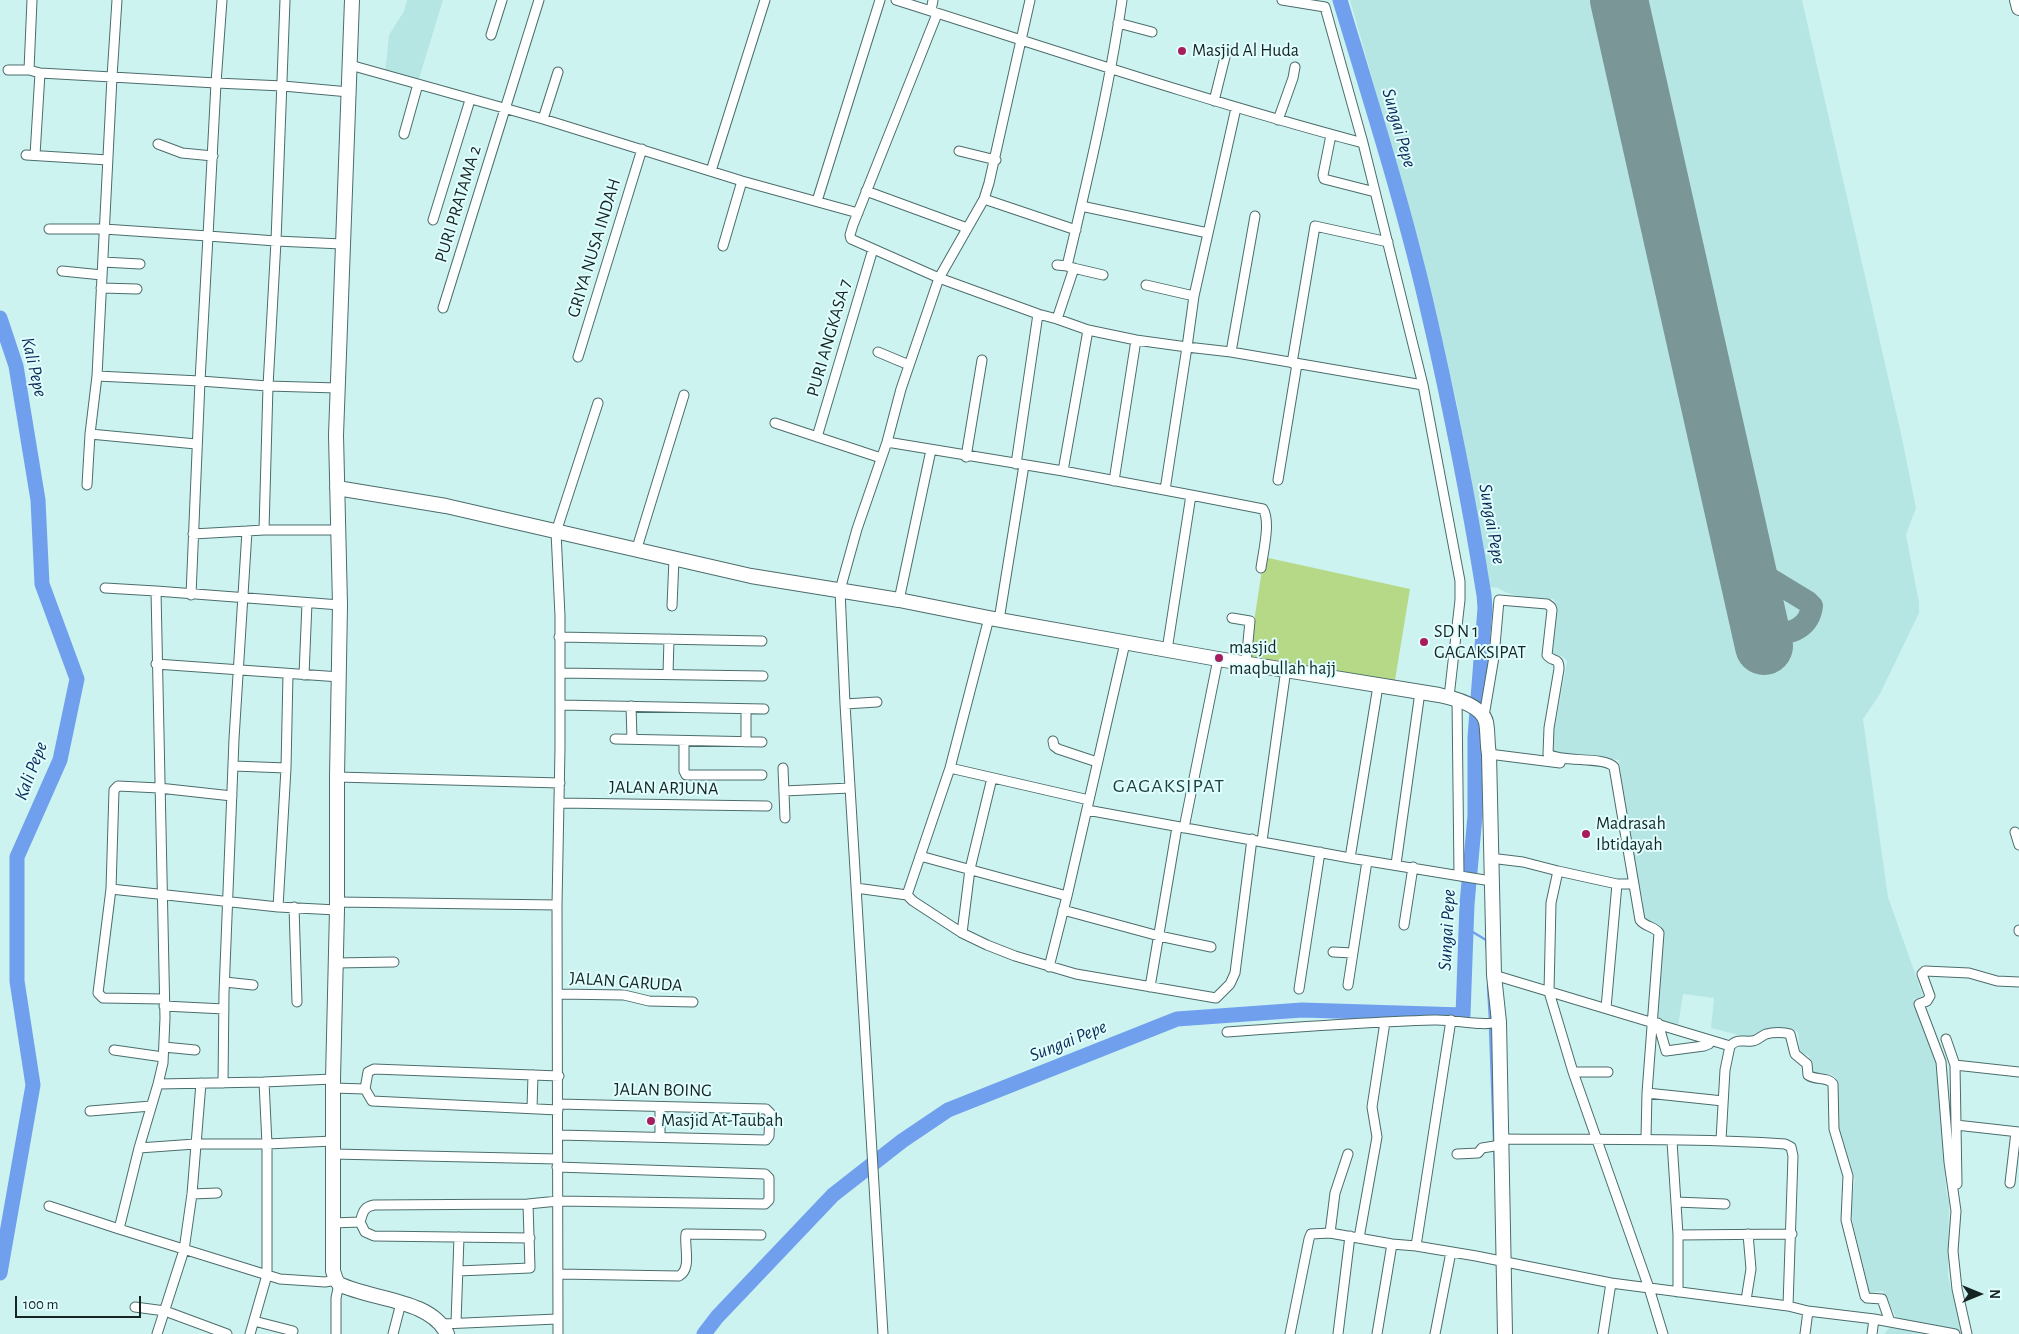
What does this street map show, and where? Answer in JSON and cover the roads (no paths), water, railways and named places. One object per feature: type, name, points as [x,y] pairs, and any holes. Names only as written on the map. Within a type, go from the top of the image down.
[{"type":"main road","points":[[352,0],[342,244],[341,344],[337,388],[340,678],[333,1083],[334,1271],[338,1282],[418,1309],[435,1318],[444,1329]]},
{"type":"main road","points":[[2017,0],[2019,8]]},
{"type":"main road","points":[[337,488],[446,506],[674,560],[751,576],[899,600],[1124,643],[1420,692],[1456,700],[1481,713],[1489,754],[1490,858],[1486,880],[1498,1022],[1497,1144],[1505,1334]]},
{"type":"street","points":[[29,70],[32,0]]},
{"type":"street","points":[[88,485],[90,434],[97,376],[117,0]]},
{"type":"street","points":[[191,595],[196,444],[222,0]]},
{"type":"street","points":[[264,530],[268,386],[286,0]]},
{"type":"street","points":[[491,34],[502,0]]},
{"type":"street","name":"PURI PRATAMA 2","points":[[442,308],[538,0]]},
{"type":"street","points":[[711,171],[765,0]]},
{"type":"street","points":[[817,201],[880,0]]},
{"type":"street","points":[[896,0],[1236,108],[1363,143]]},
{"type":"street","points":[[933,0],[934,12],[851,230],[851,239],[939,278],[1088,330],[1136,340],[1231,352],[1423,386]]},
{"type":"street","points":[[883,1334],[844,704],[840,590],[855,537],[887,442],[909,365],[939,278],[984,199],[996,160],[1030,0]]},
{"type":"street","points":[[1057,319],[1066,266],[1076,230],[1110,69],[1122,0]]},
{"type":"street","points":[[1282,0],[1325,8],[1376,192],[1423,386],[1460,580],[1456,700],[1461,875]]},
{"type":"street","points":[[1118,23],[1152,32]]},
{"type":"street","points":[[1214,101],[1227,49]]},
{"type":"street","points":[[350,65],[470,100],[544,119],[742,181],[858,213]]},
{"type":"street","points":[[1278,120],[1295,67]]},
{"type":"street","points":[[8,70],[283,86],[349,92]]},
{"type":"street","points":[[544,119],[558,72]]},
{"type":"street","points":[[40,73],[31,155],[108,160]]},
{"type":"street","points":[[404,134],[418,84]]},
{"type":"street","points":[[433,220],[470,100]]},
{"type":"street","points":[[1165,490],[1194,296],[1236,108]]},
{"type":"street","points":[[1331,135],[1323,175],[1324,179],[1376,192]]},
{"type":"street","points":[[158,144],[182,153],[213,156]]},
{"type":"street","name":"GRIYA NUSA INDAH","points":[[578,357],[642,149]]},
{"type":"street","points":[[959,151],[996,160]]},
{"type":"street","points":[[723,246],[742,181]]},
{"type":"street","points":[[866,191],[967,228]]},
{"type":"street","points":[[984,199],[1076,230]]},
{"type":"street","points":[[1081,206],[1208,233]]},
{"type":"street","points":[[1231,352],[1255,216]]},
{"type":"street","points":[[1278,480],[1315,226],[1388,242]]},
{"type":"street","points":[[49,228],[104,228],[342,244]]},
{"type":"street","name":"PURI ANGKASA 7","points":[[817,436],[872,249]]},
{"type":"street","points":[[102,262],[140,264]]},
{"type":"street","points":[[1066,266],[1103,275]]},
{"type":"street","points":[[62,271],[102,275]]},
{"type":"street","points":[[1146,286],[1194,296]]},
{"type":"street","points":[[101,288],[137,289]]},
{"type":"street","points":[[907,895],[950,768],[994,619],[1020,464],[1038,314]]},
{"type":"street","points":[[1064,471],[1088,330]]},
{"type":"street","points":[[1114,481],[1136,340]]},
{"type":"street","points":[[878,352],[909,365]]},
{"type":"street","points":[[966,456],[982,360]]},
{"type":"street","points":[[97,376],[337,388]]},
{"type":"street","points":[[636,551],[684,395]]},
{"type":"street","points":[[558,1334],[557,1163],[559,1076],[557,905],[560,803],[560,673],[556,532],[598,403]]},
{"type":"street","points":[[775,423],[881,458]]},
{"type":"street","points":[[90,434],[196,444]]},
{"type":"street","points":[[887,442],[1064,471],[1262,509],[1266,518],[1266,528],[1261,568]]},
{"type":"street","points":[[899,600],[931,450]]},
{"type":"street","points":[[1168,650],[1191,495]]},
{"type":"street","points":[[193,534],[264,530],[338,530]]},
{"type":"street","points":[[223,1083],[224,1009],[237,670],[247,531]]},
{"type":"street","points":[[672,606],[674,560]]},
{"type":"street","points":[[104,588],[340,605]]},
{"type":"street","points":[[119,1229],[158,1084],[164,1047],[156,591]]},
{"type":"street","points":[[1481,713],[1494,656],[1499,600],[1547,604],[1552,610],[1547,655],[1559,663],[1549,728],[1548,754],[1606,763],[1614,767],[1640,920],[1644,924],[1656,929],[1659,933],[1655,1023],[1647,1093],[1646,1138]]},
{"type":"street","points":[[304,675],[306,603]]},
{"type":"street","points":[[1232,618],[1250,621],[1246,663]]},
{"type":"street","points":[[559,637],[762,641]]},
{"type":"street","points":[[668,674],[669,639]]},
{"type":"street","points":[[1048,966],[1064,910],[1124,643]]},
{"type":"street","points":[[1150,987],[1180,828],[1218,659]]},
{"type":"street","points":[[156,664],[340,678]]},
{"type":"street","points":[[1262,841],[1286,669]]},
{"type":"street","points":[[560,673],[763,676]]},
{"type":"street","points":[[278,907],[286,768],[288,674]]},
{"type":"street","points":[[1350,858],[1378,686]]},
{"type":"street","points":[[1396,864],[1420,692]]},
{"type":"street","points":[[844,704],[877,702]]},
{"type":"street","points":[[560,705],[764,709]]},
{"type":"street","points":[[631,706],[632,739]]},
{"type":"street","points":[[746,709],[746,742]]},
{"type":"street","points":[[615,739],[762,742]]},
{"type":"street","points":[[684,741],[684,771],[686,775],[762,775]]},
{"type":"street","points":[[1053,741],[1054,746],[1058,749],[1097,762]]},
{"type":"street","points":[[1489,754],[1595,766]]},
{"type":"street","points":[[234,766],[286,768]]},
{"type":"street","points":[[783,768],[785,818]]},
{"type":"street","points":[[950,768],[1089,800]]},
{"type":"street","points":[[337,777],[560,783]]},
{"type":"street","points":[[962,933],[970,869],[992,778]]},
{"type":"street","points":[[224,1009],[164,1002],[103,998],[98,993],[111,889],[114,790],[118,786],[159,788],[232,796]]},
{"type":"street","points":[[784,791],[850,788]]},
{"type":"street","name":"JALAN ARJUNA","points":[[560,803],[766,806]]},
{"type":"street","points":[[1087,810],[1350,858],[1486,880]]},
{"type":"street","points":[[2015,832],[2019,845]]},
{"type":"street","points":[[856,888],[907,895],[962,933],[987,946],[1048,966],[1076,974],[1212,998],[1219,996],[1230,984],[1235,973],[1252,839]]},
{"type":"street","points":[[1299,989],[1320,852]]},
{"type":"street","points":[[920,856],[1067,896]]},
{"type":"street","points":[[1490,858],[1523,862],[1618,884],[1633,884]]},
{"type":"street","points":[[1348,985],[1366,860]]},
{"type":"street","points":[[1404,925],[1414,867]]},
{"type":"street","points":[[1558,871],[1551,904],[1549,992],[1573,1072],[1649,1288],[1663,1334]]},
{"type":"street","points":[[1606,1008],[1618,884]]},
{"type":"street","points":[[111,889],[278,907],[557,905]]},
{"type":"street","points":[[294,907],[297,1002]]},
{"type":"street","points":[[1064,910],[1159,936],[1211,947]]},
{"type":"street","points":[[1333,952],[1353,953]]},
{"type":"street","points":[[336,963],[394,962]]},
{"type":"street","points":[[1956,1211],[1949,1162],[1941,1062],[1919,1004],[1927,1001],[1930,996],[1922,974],[1925,971],[1969,973],[1997,981],[2019,982]]},
{"type":"street","points":[[1494,975],[1730,1046]]},
{"type":"street","points":[[225,982],[253,984]]},
{"type":"street","name":"JALAN GARUDA","points":[[558,994],[628,996],[649,1001],[693,1002]]},
{"type":"street","points":[[1416,1246],[1451,1020]]},
{"type":"street","points":[[1227,1032],[1385,1022],[1451,1020],[1484,1024],[1498,1022]]},
{"type":"street","points":[[1338,1334],[1355,1237],[1377,1137],[1372,1107],[1385,1022]]},
{"type":"street","points":[[1655,1023],[1666,1050],[1704,1046],[1709,1044],[1710,1040]]},
{"type":"street","points":[[1721,1140],[1725,1070],[1730,1046],[1740,1040],[1752,1042],[1767,1034],[1788,1033],[1792,1037],[1795,1054],[1807,1064],[1808,1074],[1812,1078],[1824,1078],[1832,1082],[1836,1140],[1848,1176],[1846,1220],[1865,1296],[1867,1298],[1882,1299],[1890,1322]]},
{"type":"street","points":[[1946,1039],[1955,1065],[1956,1211],[1953,1251],[1957,1289],[1967,1334]]},
{"type":"street","points":[[164,1047],[195,1050]]},
{"type":"street","points":[[114,1050],[163,1057]]},
{"type":"street","points":[[1955,1065],[2019,1072]]},
{"type":"street","points":[[158,1084],[333,1083],[365,1089],[368,1072],[374,1069],[559,1076]]},
{"type":"street","points":[[1573,1072],[1608,1072]]},
{"type":"street","points":[[532,1108],[533,1075]]},
{"type":"street","points":[[250,1334],[267,1275],[267,1144],[264,1082]]},
{"type":"street","points":[[157,1334],[184,1250],[192,1194],[201,1083]]},
{"type":"street","name":"JALAN BOING","points":[[365,1089],[372,1101],[532,1108],[660,1107],[766,1109],[770,1113],[769,1136],[764,1140],[660,1137]]},
{"type":"street","points":[[1647,1093],[1723,1101]]},
{"type":"street","points":[[90,1111],[151,1106]]},
{"type":"street","points":[[558,1135],[660,1137],[660,1107]]},
{"type":"street","points":[[1956,1125],[2017,1132],[2010,1184]]},
{"type":"street","points":[[1456,1154],[1478,1153],[1482,1148],[1497,1144],[1646,1138],[1672,1141],[1721,1140],[1785,1144],[1791,1148],[1793,1156],[1792,1234],[1788,1306]]},
{"type":"street","points":[[1672,1141],[1678,1235],[1678,1292]]},
{"type":"street","points":[[140,1148],[195,1144],[267,1144],[557,1163],[765,1174],[769,1178],[769,1200],[765,1204],[558,1201],[528,1204],[374,1205],[367,1206],[360,1222],[365,1232],[374,1236],[530,1238]]},
{"type":"street","points":[[1330,1233],[1335,1193],[1348,1154]]},
{"type":"street","points":[[192,1194],[217,1193]]},
{"type":"street","points":[[1676,1202],[1725,1204]]},
{"type":"street","points":[[458,1271],[530,1268],[528,1204]]},
{"type":"street","points":[[49,1206],[267,1275],[293,1280],[338,1282],[336,1334]]},
{"type":"street","points":[[333,1222],[360,1222]]},
{"type":"street","points":[[1290,1334],[1309,1239],[1311,1234],[1330,1233],[1503,1261],[1611,1283],[1746,1300],[1808,1311],[1874,1318],[1956,1334]]},
{"type":"street","points":[[558,1274],[680,1276],[686,1269],[686,1234],[760,1235]]},
{"type":"street","points":[[1746,1300],[1751,1268],[1748,1234]]},
{"type":"street","points":[[1678,1235],[1792,1234]]},
{"type":"street","points":[[456,1323],[459,1237]]},
{"type":"street","points":[[1377,1334],[1392,1244]]},
{"type":"street","points":[[1435,1334],[1451,1252]]},
{"type":"street","points":[[1603,1334],[1611,1283]]},
{"type":"street","points":[[393,1334],[401,1303]]},
{"type":"street","points":[[135,1307],[165,1311],[227,1334]]},
{"type":"street","points":[[1805,1334],[1808,1311]]},
{"type":"street","points":[[1872,1334],[1874,1318]]},
{"type":"street","points":[[444,1329],[456,1323],[557,1319]]},
{"type":"street","points":[[254,1321],[293,1332]]},
{"type":"waterway","name":"Sungai Pepe","points":[[704,1334],[717,1317],[833,1195],[902,1141],[948,1110],[1177,1019],[1302,1010],[1463,1015],[1467,904],[1475,816],[1475,737],[1485,608],[1484,595],[1442,372],[1416,260],[1340,0]]},
{"type":"waterway","name":"Kali Pepe","points":[[0,318],[16,366],[38,500],[42,584],[77,679],[60,760],[17,857],[17,981],[33,1085],[0,1273]]},
{"type":"waterway","points":[[1466,928],[1486,940],[1487,950]]},
{"type":"waterway","points":[[1488,986],[1490,1020]]},
{"type":"waterway","points":[[1490,1026],[1495,1168]]},
{"type":"place","name":"Masjid Al Huda","points":[[1182,51]]},
{"type":"place","name":"SD N 1 GAGAKSIPAT","points":[[1424,642]]},
{"type":"place","name":"masjid maqbullah hajj","points":[[1219,658]]},
{"type":"place","name":"Madrasah Ibtidayah","points":[[1586,834]]},
{"type":"place","name":"Masjid At-Taubah","points":[[651,1121]]},
{"type":"district","name":"GAGAKSIPAT","points":[[1169,786]]}]
